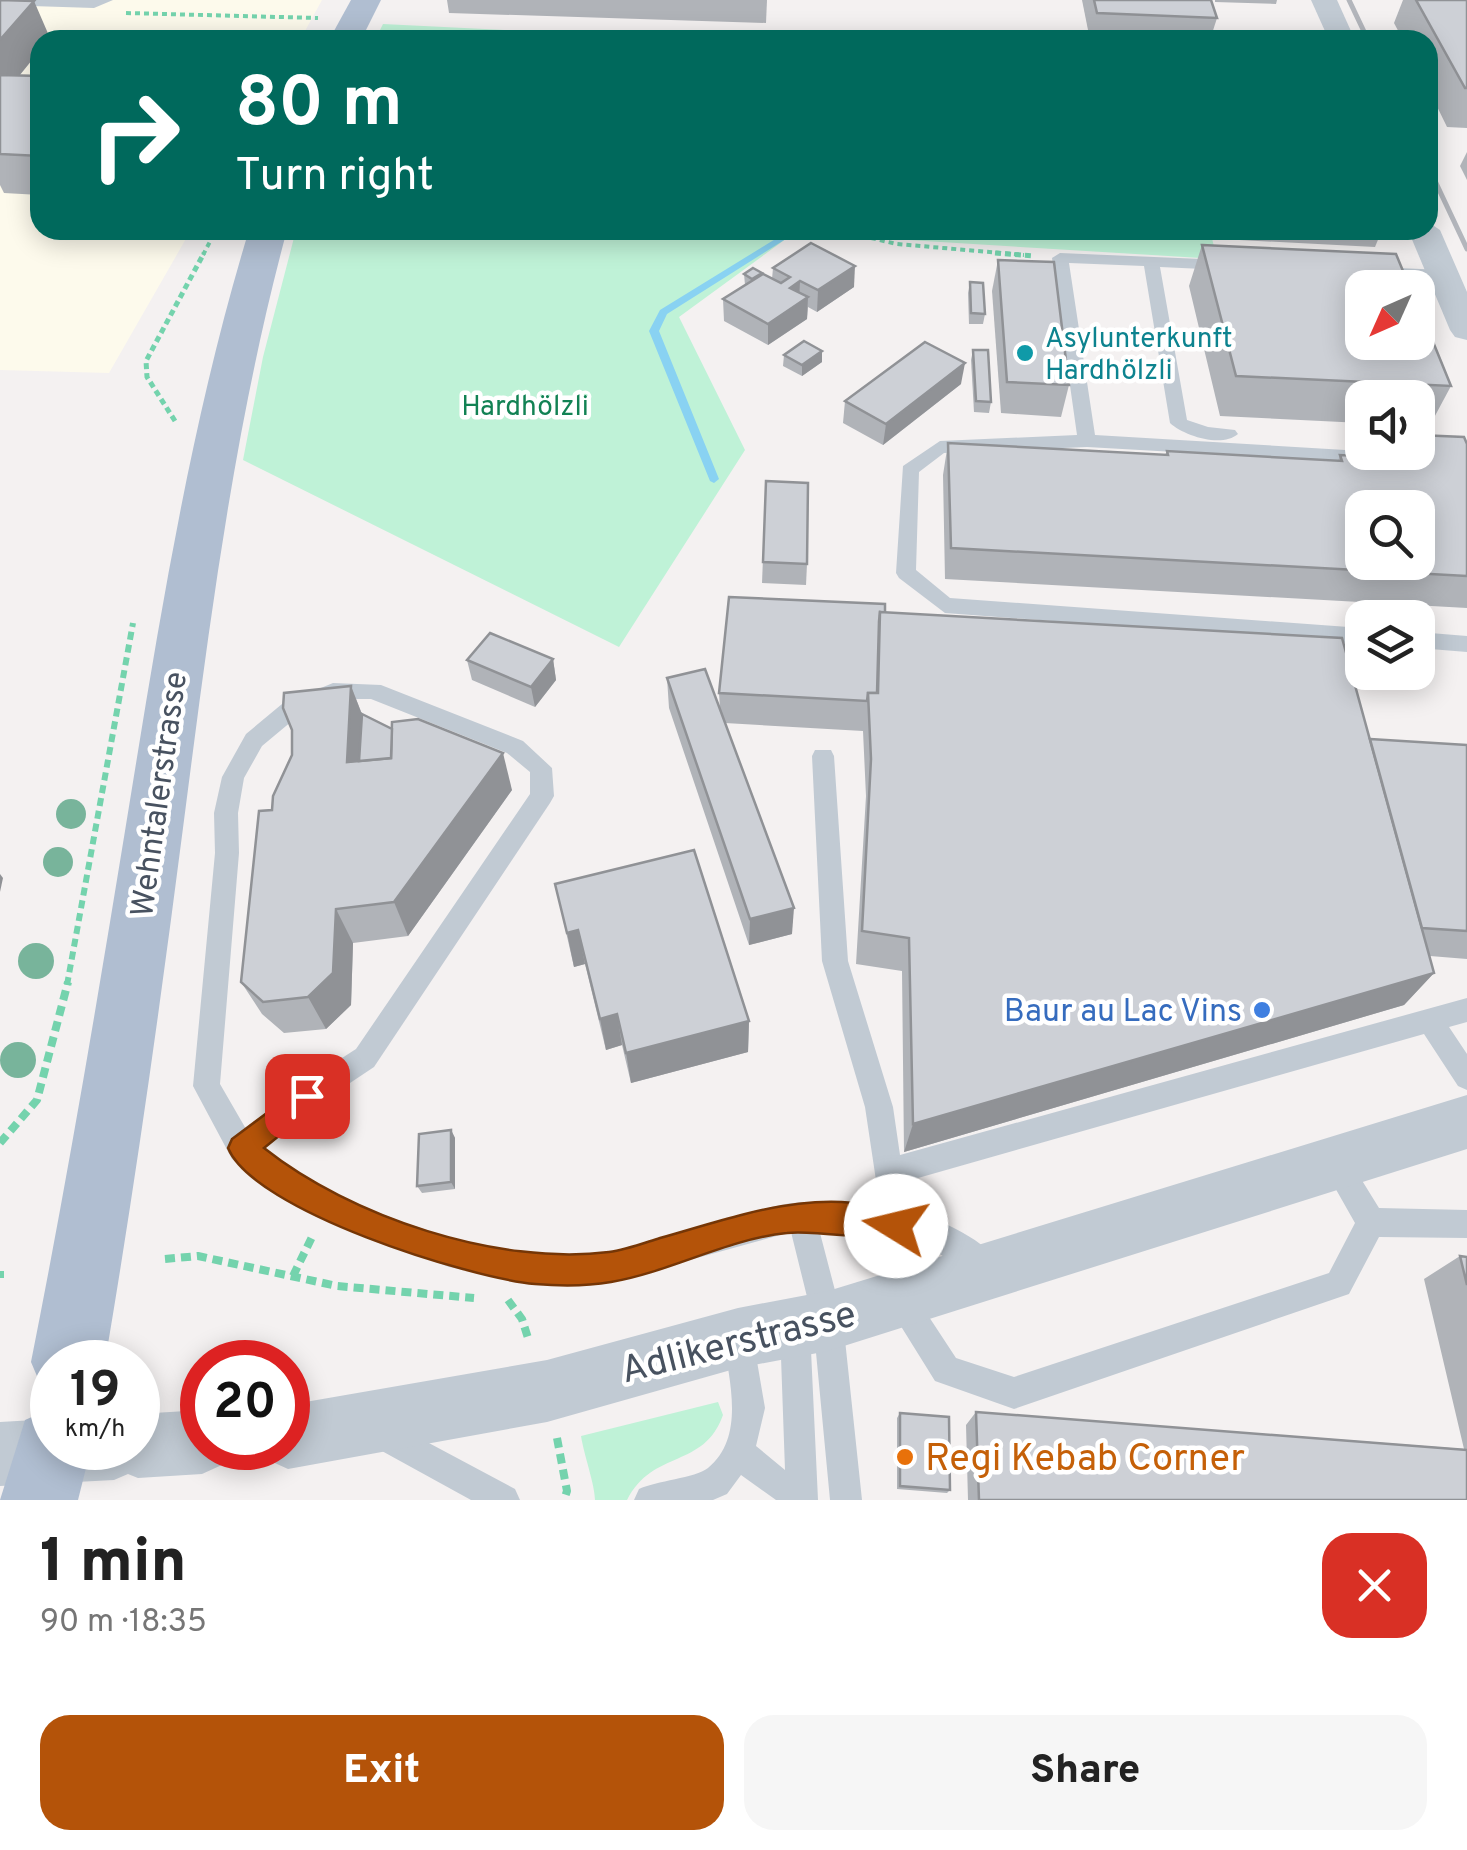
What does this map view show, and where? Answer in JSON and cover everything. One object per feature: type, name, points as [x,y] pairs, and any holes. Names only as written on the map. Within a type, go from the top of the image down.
[{"type":"main road","points":[[337,29],[366,0]]},
{"type":"main road","name":"Wehntalerstrasse","points":[[72,1340],[97,1209],[189,573],[217,417],[265,240]]},
{"type":"street","points":[[1324,0],[1338,30]]},
{"type":"street","points":[[1428,240],[1467,330]]},
{"type":"street","name":"Adlikerstrasse","points":[[310,1432],[547,1391],[899,1299],[1467,1122]]},
{"type":"lane","points":[[0,1],[94,4],[108,0]]},
{"type":"lane","points":[[1087,441],[1060,258],[1247,266]]},
{"type":"lane","points":[[1151,262],[1179,423],[1206,433],[1345,439]]},
{"type":"lane","points":[[1435,275],[1443,275]]},
{"type":"lane","points":[[1345,455],[1087,441],[940,447],[910,470],[906,574],[945,606],[1345,635]]},
{"type":"lane","points":[[1435,641],[1467,644]]},
{"type":"lane","points":[[242,1148],[307,1096],[365,1058],[542,796],[541,768],[516,748],[373,691],[332,692],[290,710],[254,740],[233,777],[226,813],[227,853],[206,1086],[242,1148],[283,1182],[327,1206],[449,1252],[536,1269],[610,1267],[785,1218],[844,1218],[931,1231],[990,1270]]},
{"type":"lane","points":[[823,756],[835,960],[879,1107],[896,1226]]},
{"type":"lane","points":[[889,1172],[1467,1010]]},
{"type":"lane","points":[[1429,1020],[1467,1077]]},
{"type":"lane","points":[[1335,1163],[1372,1222]]},
{"type":"lane","points":[[802,1218],[787,1329],[802,1498]]},
{"type":"lane","points":[[1372,1222],[1467,1224]]},
{"type":"lane","points":[[899,1299],[946,1370],[1014,1393],[1339,1284],[1372,1222]]},
{"type":"lane","points":[[650,1500],[716,1483],[740,1452],[748,1408],[787,1329]]},
{"type":"lane","points":[[787,1329],[846,1500]]},
{"type":"lane","points":[[361,1424],[504,1500]]},
{"type":"lane","points":[[740,1452],[768,1478],[802,1498]]},
{"type":"path","points":[[125,13],[337,29]]},
{"type":"path","points":[[176,432],[175,418],[147,377],[146,361],[211,240]]},
{"type":"path","points":[[880,240],[1060,258]]},
{"type":"path","points":[[0,1143],[38,1100],[61,1019],[134,621]]},
{"type":"path","points":[[293,1276],[327,1206]]},
{"type":"path","points":[[165,1259],[198,1256],[337,1286],[508,1299],[522,1318],[528,1338]]},
{"type":"path","points":[[508,1299],[536,1269]]},
{"type":"shaded area","points":[[0,0],[322,0],[306,30],[30,30],[30,240],[185,240],[109,373],[0,370]]},
{"type":"green space","points":[[383,24],[505,30],[380,30]]},
{"type":"green space","name":"Hardhölzli","points":[[293,240],[784,240],[679,317],[745,450],[619,647],[243,460],[263,357]]},
{"type":"green space","name":"Hardhölzli","points":[[908,240],[1212,240],[1217,259]]},
{"type":"green space","points":[[718,1402],[723,1415],[704,1444],[650,1473],[627,1500],[595,1500],[581,1436]]},
{"type":"building","points":[[0,0],[34,1],[0,40]]},
{"type":"building","points":[[1094,0],[1211,0],[1217,18],[1097,13]]},
{"type":"building","points":[[1416,0],[1467,0],[1467,88],[1438,40],[1438,30],[1433,30]]},
{"type":"building","points":[[0,75],[30,76],[30,156],[0,154]]},
{"type":"building","points":[[811,243],[855,266],[818,290],[800,281],[790,288],[808,297],[768,324],[723,299],[763,274],[781,283],[790,277],[773,268]]},
{"type":"building","points":[[1202,245],[1396,254],[1403,270],[1345,270],[1345,360],[1435,360],[1435,347],[1451,386],[1435,385],[1435,380],[1236,376]]},
{"type":"building","name":"Asylunterkunft Hardhölzli","points":[[998,260],[1054,262],[1069,385],[1007,382]]},
{"type":"building","points":[[753,268],[762,273],[752,279],[744,274]]},
{"type":"building","points":[[970,282],[983,283],[985,314],[971,313]]},
{"type":"building","points":[[804,341],[822,351],[802,365],[784,355]]},
{"type":"building","points":[[925,342],[965,363],[886,424],[845,401]]},
{"type":"building","points":[[973,350],[988,350],[991,402],[976,401]]},
{"type":"building","points":[[1435,436],[1464,437],[1467,576],[1435,574],[1435,490],[1345,490],[1345,569],[951,548],[948,443],[1342,461],[1340,455],[1345,455],[1345,470],[1435,470]]},
{"type":"building","points":[[766,481],[808,483],[807,564],[763,562]]},
{"type":"building","points":[[729,597],[885,604],[879,621],[877,693],[868,693],[867,701],[719,693]]},
{"type":"building","points":[[880,612],[1342,638],[1345,690],[1356,690],[1434,973],[913,1124],[909,938],[862,931],[871,759],[868,693],[878,693]]},
{"type":"building","points":[[490,633],[553,659],[531,687],[467,660]]},
{"type":"building","points":[[705,669],[794,908],[750,919],[667,678]]},
{"type":"building","points":[[351,686],[347,762],[391,758],[392,722],[418,719],[503,753],[394,902],[336,909],[333,973],[308,997],[263,1002],[241,982],[259,811],[272,810],[273,796],[292,755],[292,730],[283,708],[284,693]]},
{"type":"building","points":[[362,714],[392,729],[391,758],[359,761]]},
{"type":"building","points":[[1370,739],[1467,745],[1467,931],[1422,928]]},
{"type":"building","points":[[694,850],[749,1021],[626,1053],[617,1014],[600,1019],[578,930],[567,933],[555,884]]},
{"type":"building","points":[[451,1130],[451,1182],[417,1186],[419,1134]]},
{"type":"building","points":[[1460,1256],[1467,1257],[1467,1285]]},
{"type":"building","points":[[976,1412],[1467,1450],[1467,1500],[979,1500]]},
{"type":"building","points":[[900,1413],[949,1417],[950,1490],[900,1486]]},
{"type":"waterway","points":[[714,479],[654,331],[663,312],[780,240]]},
{"type":"railway","points":[[1349,0],[1363,30]]},
{"type":"railway","points":[[1438,187],[1467,249]]},
{"type":"place","name":"Asylunterkunft Hardhölzli","points":[[1025,353]]},
{"type":"place","name":"Baur au Lac Vins","points":[[1262,1010]]},
{"type":"place","name":"Regi Kebab Corner","points":[[905,1457]]},
{"type":"route","points":[[307,1096],[242,1148],[283,1182],[327,1206],[449,1252],[536,1269],[610,1267],[785,1218],[844,1218],[896,1226]]}]
